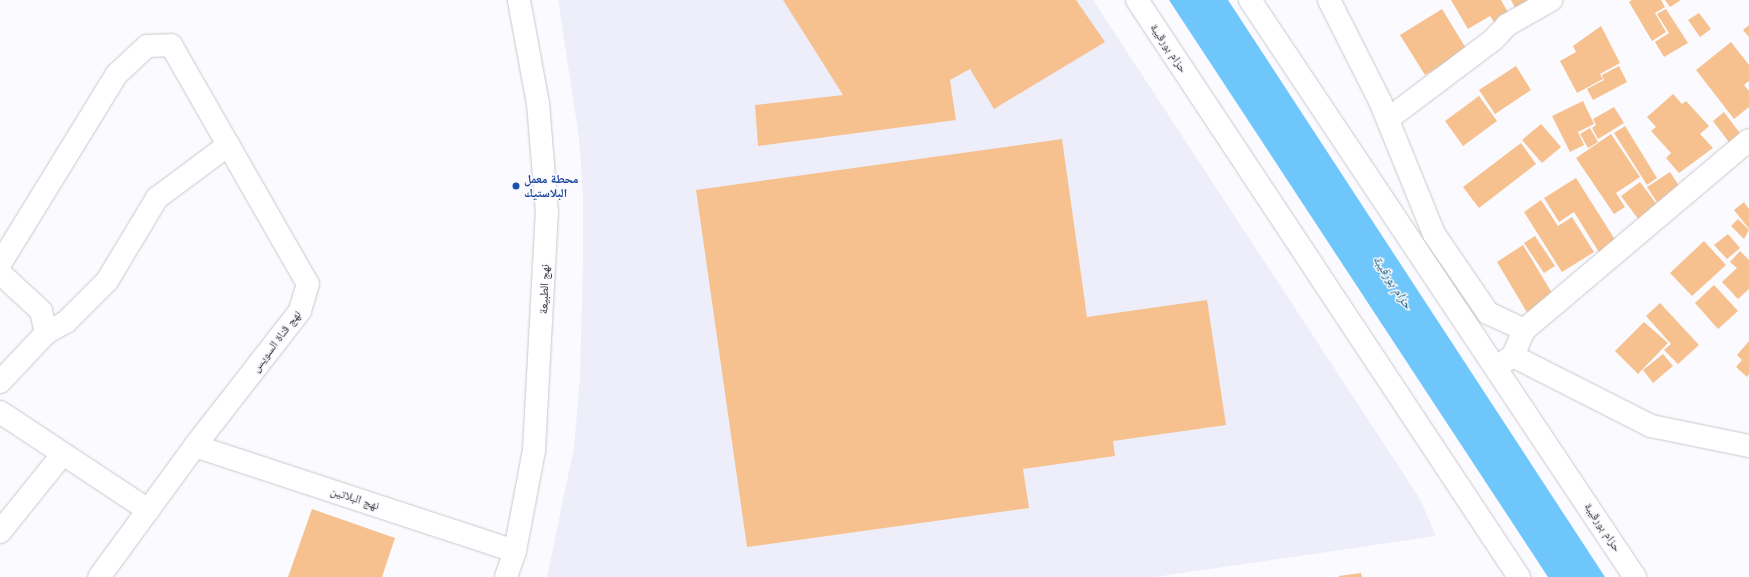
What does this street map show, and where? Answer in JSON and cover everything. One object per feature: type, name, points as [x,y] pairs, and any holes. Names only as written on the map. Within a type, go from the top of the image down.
[{"type":"main road","name":"نهج الطبيعة","points":[[506,577],[515,551],[534,450],[547,213],[538,104],[519,0]]},
{"type":"main road","name":"حزام بورقيبة","points":[[1137,0],[1519,577]]},
{"type":"main road","name":"حزام بورقيبة","points":[[1250,0],[1505,362],[1635,577]]},
{"type":"main road","points":[[1329,0],[1388,120],[1434,234],[1488,313],[1524,330]]},
{"type":"main road","points":[[1388,120],[1493,40],[1507,25],[1551,0]]},
{"type":"main road","name":"نهج قناة السويس","points":[[0,264],[117,74],[147,46],[171,45],[308,284],[300,311],[195,446],[99,577]]},
{"type":"main road","points":[[1749,140],[1524,330],[1505,362],[1651,426],[1749,446]]},
{"type":"main road","points":[[0,382],[46,333],[66,322],[107,281],[157,198],[228,145]]},
{"type":"main road","points":[[0,273],[41,311],[46,333]]},
{"type":"main road","points":[[0,412],[62,455],[148,510]]},
{"type":"main road","name":"نهج البلاتين","points":[[195,446],[515,551]]},
{"type":"main road","points":[[0,532],[62,455]]},
{"type":"shaded area","points":[[558,0],[1093,0],[1420,499],[1436,536],[1155,577],[547,577],[574,447],[580,377],[583,259],[583,195],[579,138]]},
{"type":"water","points":[[1169,0],[1228,0],[1605,577],[1548,577]]},
{"type":"building","points":[[783,0],[1076,0],[1105,42],[994,109],[970,69],[950,80],[956,120],[758,146],[755,105],[843,95]]},
{"type":"building","points":[[1451,0],[1501,0],[1509,14],[1495,23],[1490,16],[1468,29]]},
{"type":"building","points":[[1511,0],[1530,0],[1518,13]]},
{"type":"building","points":[[1632,0],[1661,0],[1665,7],[1655,13],[1666,32],[1652,41],[1629,2]]},
{"type":"building","points":[[1665,0],[1681,0],[1670,7]]},
{"type":"building","points":[[1442,9],[1467,50],[1425,75],[1400,35]]},
{"type":"building","points":[[1666,9],[1688,43],[1664,57],[1655,42],[1669,33],[1657,14]]},
{"type":"building","points":[[1699,13],[1711,29],[1700,37],[1688,20]]},
{"type":"building","points":[[1749,25],[1749,37],[1743,30]]},
{"type":"building","points":[[1601,26],[1620,63],[1600,74],[1603,79],[1577,93],[1560,61],[1576,52],[1573,46]]},
{"type":"building","points":[[1731,42],[1749,65],[1749,81],[1744,85],[1749,91],[1749,107],[1734,119],[1696,70]]},
{"type":"building","points":[[1516,66],[1531,90],[1495,114],[1479,90]]},
{"type":"building","points":[[1619,66],[1627,82],[1593,100],[1587,89],[1604,80],[1602,75]]},
{"type":"building","points":[[1673,94],[1682,104],[1686,101],[1709,126],[1700,134],[1713,148],[1679,173],[1666,158],[1671,153],[1651,131],[1656,127],[1647,117]]},
{"type":"building","points":[[1479,96],[1497,121],[1463,146],[1445,121]]},
{"type":"building","points":[[1583,101],[1594,124],[1578,132],[1584,145],[1570,152],[1552,116]]},
{"type":"building","points":[[1614,107],[1624,123],[1598,139],[1592,128],[1596,125],[1593,119]]},
{"type":"building","points":[[1724,112],[1742,136],[1731,145],[1713,121]]},
{"type":"building","points":[[1541,124],[1561,147],[1542,163],[1522,140]]},
{"type":"building","points":[[1625,126],[1657,178],[1647,185],[1614,133]]},
{"type":"building","points":[[1590,128],[1598,142],[1588,148],[1580,134]]},
{"type":"building","points":[[1611,134],[1640,177],[1616,193],[1625,207],[1614,214],[1576,158]]},
{"type":"building","points":[[1062,139],[1087,317],[1207,300],[1226,425],[1113,441],[1115,456],[1023,469],[1029,508],[747,547],[696,190]]},
{"type":"building","points":[[1521,143],[1536,164],[1479,208],[1463,187]]},
{"type":"building","points":[[1670,172],[1683,192],[1660,207],[1647,187]]},
{"type":"building","points":[[1576,178],[1619,246],[1602,257],[1574,212],[1559,222],[1544,198]]},
{"type":"building","points":[[1640,182],[1658,206],[1639,220],[1621,196]]},
{"type":"building","points":[[1541,200],[1558,226],[1572,217],[1594,252],[1562,272],[1524,212]]},
{"type":"building","points":[[1744,202],[1749,209],[1749,229],[1734,210]]},
{"type":"building","points":[[1738,219],[1749,230],[1744,239],[1731,226]]},
{"type":"building","points":[[1728,234],[1740,248],[1727,259],[1714,245]]},
{"type":"building","points":[[1535,236],[1555,266],[1544,273],[1524,243]]},
{"type":"building","points":[[1704,241],[1726,265],[1692,296],[1670,273]]},
{"type":"building","points":[[1523,245],[1555,298],[1528,314],[1497,262]]},
{"type":"building","points":[[1740,251],[1749,260],[1749,289],[1738,299],[1722,282],[1737,268],[1730,262]]},
{"type":"building","points":[[1714,285],[1738,311],[1718,329],[1695,303]]},
{"type":"building","points":[[1660,303],[1699,345],[1678,364],[1664,350],[1671,344],[1646,316]]},
{"type":"building","points":[[1644,322],[1668,343],[1638,374],[1615,351]]},
{"type":"building","points":[[1749,341],[1749,374],[1747,377],[1736,367],[1742,360],[1737,355]]},
{"type":"building","points":[[1663,354],[1673,366],[1653,383],[1643,370]]},
{"type":"building","points":[[312,509],[395,538],[382,577],[288,577]]},
{"type":"building","points":[[1361,573],[1362,577],[1339,577],[1339,576]]},
{"type":"place","name":"محطة معمل البلاستيك","points":[[516,186]]}]
